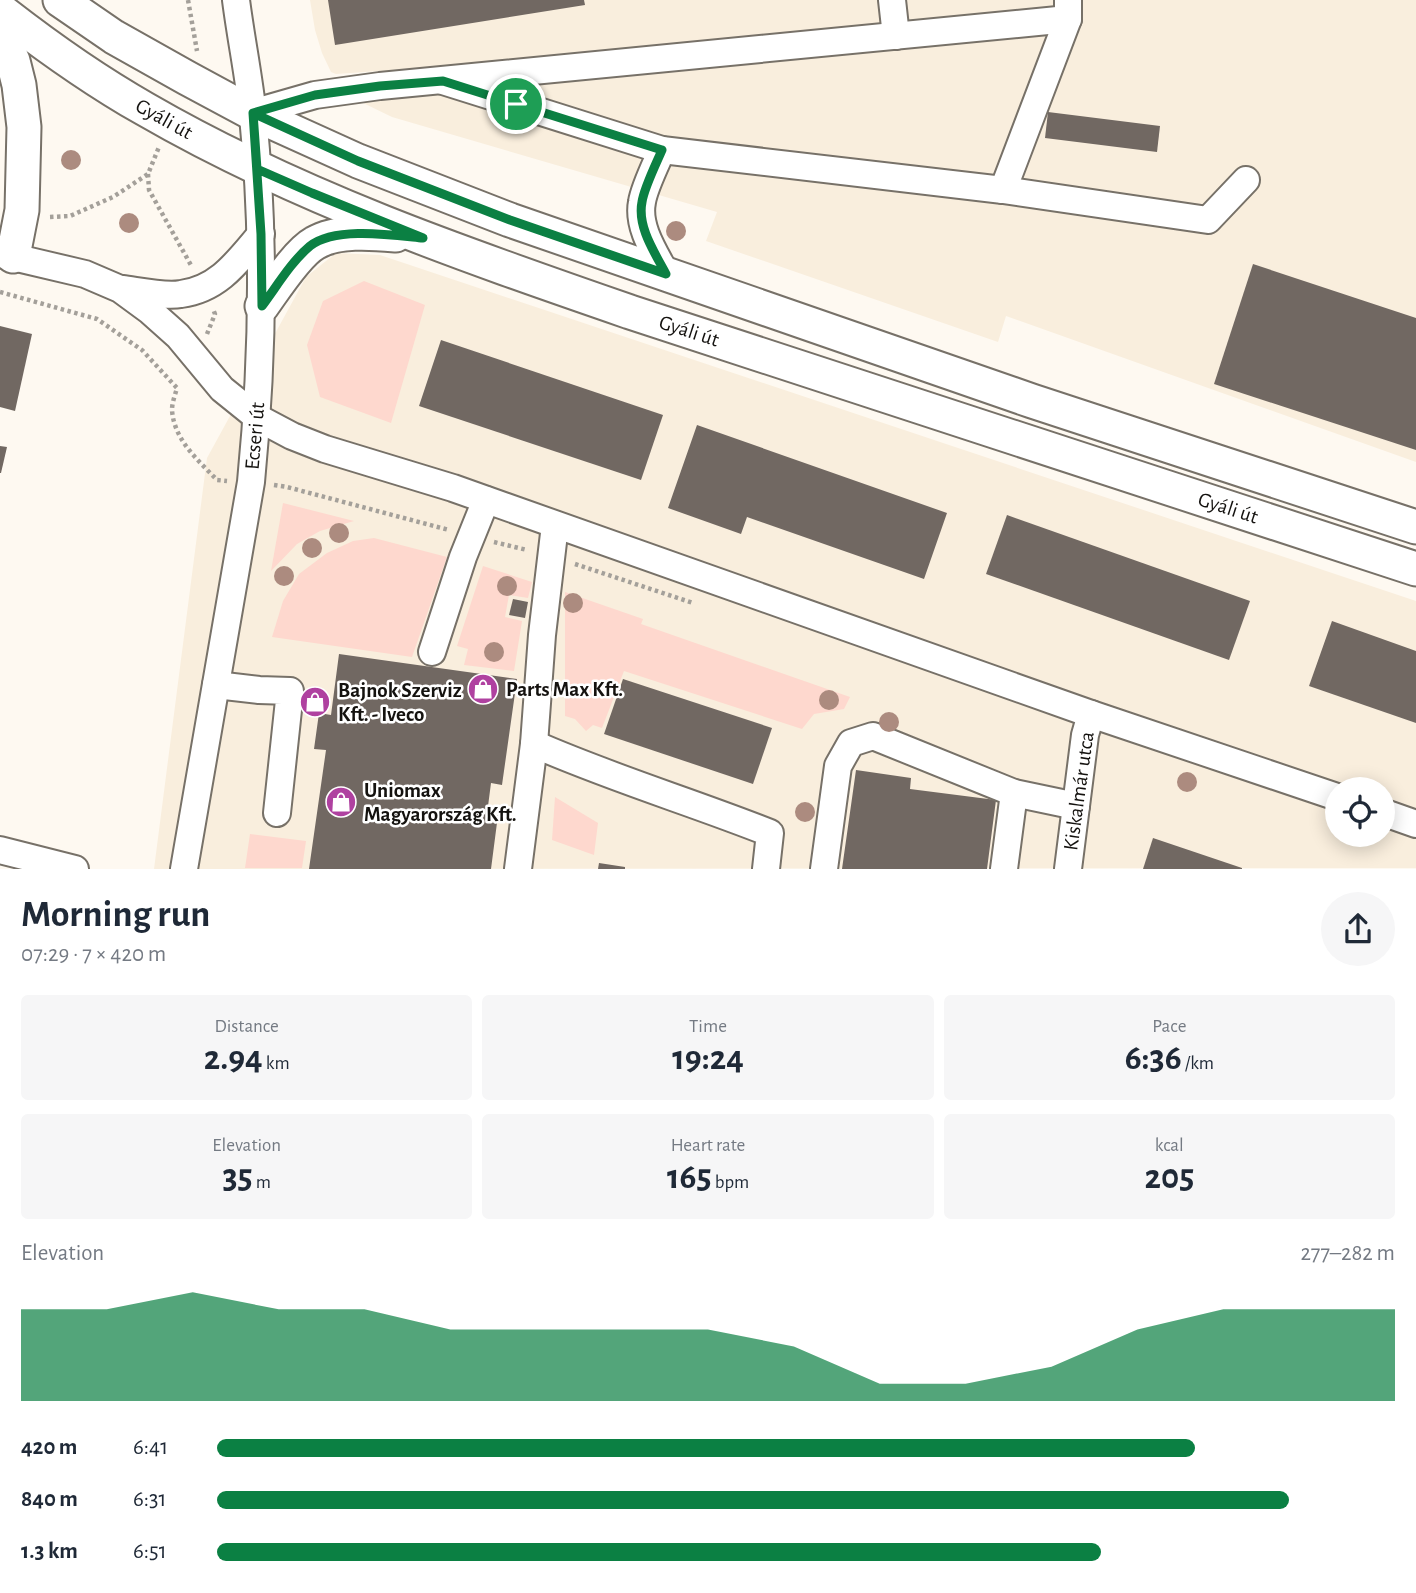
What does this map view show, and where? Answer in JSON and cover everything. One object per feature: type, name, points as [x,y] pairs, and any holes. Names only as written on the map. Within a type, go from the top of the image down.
[{"type":"main road","name":"Gyáli út","points":[[60,0],[114,37],[187,78],[253,113],[358,161],[498,215],[1032,401],[1416,527]]},
{"type":"main road","points":[[75,0],[114,37]]},
{"type":"main road","name":"Gyáli út","points":[[0,10],[74,64],[169,123],[257,169],[423,238],[630,312],[1416,569]]},
{"type":"main road","points":[[0,32],[13,61],[24,127],[21,219],[6,255]]},
{"type":"main road","points":[[262,306],[300,256],[313,244],[328,237],[369,233],[423,238]]},
{"type":"street","name":"Ecseri út","points":[[184,869],[251,482],[258,418],[262,306],[261,234],[253,113],[236,0]]},
{"type":"street","points":[[892,0],[896,36]]},
{"type":"street","points":[[253,113],[315,95],[380,86],[896,36],[1068,9],[1003,190]]},
{"type":"street","points":[[443,81],[662,150],[1003,190],[1208,220],[1246,180]]},
{"type":"street","points":[[662,150],[641,202],[648,239],[666,274]]},
{"type":"street","points":[[120,289],[179,295],[204,288],[232,268],[261,234]]},
{"type":"street","points":[[6,255],[85,274],[120,289],[178,336],[222,389],[258,418],[292,436],[453,488],[1091,714],[1325,793]]},
{"type":"street","points":[[432,652],[486,500]]},
{"type":"street","points":[[518,869],[534,744],[542,635],[555,525]]},
{"type":"street","points":[[216,685],[290,691],[277,813]]},
{"type":"street","name":"Kiskalmár utca","points":[[1068,869],[1085,735],[1091,714]]},
{"type":"street","points":[[824,869],[838,766],[851,743],[873,736],[1014,793],[1076,806]]},
{"type":"street","points":[[534,744],[580,764],[771,833],[765,869]]},
{"type":"street","points":[[1004,869],[1014,793]]},
{"type":"street","points":[[1395,817],[1416,824]]},
{"type":"street","points":[[0,850],[75,869]]},
{"type":"path","points":[[187,78],[197,53],[188,0]]},
{"type":"path","points":[[21,219],[70,216],[113,197],[148,174],[169,123]]},
{"type":"path","points":[[0,292],[97,319],[142,350],[177,388],[172,408],[175,426],[186,449],[218,480],[287,487],[552,556]]},
{"type":"shaded area","points":[[310,0],[1416,0],[1416,462],[1006,316],[998,342],[706,241],[717,212],[392,117],[359,101],[382,100],[379,71],[336,74],[331,72],[315,30]]},
{"type":"shaded area","points":[[336,253],[380,255],[1416,601],[1416,868],[154,869],[207,458],[306,277]]},
{"type":"shaded area","points":[[364,281],[425,305],[391,423],[320,397],[307,345],[323,301]]},
{"type":"shaded area","points":[[283,503],[354,521],[320,531],[297,544],[271,571]]},
{"type":"shaded area","points":[[374,538],[447,557],[412,657],[272,637],[283,601],[299,574],[327,553],[353,541]]},
{"type":"shaded area","points":[[483,566],[532,582],[528,598],[509,595],[505,617],[522,621],[514,671],[464,665],[468,649],[457,646]]},
{"type":"shaded area","points":[[565,592],[643,619],[641,624],[850,697],[844,709],[814,714],[802,729],[624,671],[602,728],[593,725],[586,731],[575,719],[565,716]]},
{"type":"shaded area","points":[[555,797],[598,823],[594,855],[552,840]]},
{"type":"shaded area","points":[[250,834],[306,841],[302,868],[245,868]]},
{"type":"building","points":[[328,0],[584,0],[585,5],[335,45]]},
{"type":"building","points":[[1048,112],[1160,126],[1157,152],[1045,138]]},
{"type":"building","points":[[1253,264],[1416,318],[1416,450],[1214,384]]},
{"type":"building","points":[[0,326],[32,334],[15,411],[0,407]]},
{"type":"building","points":[[441,340],[663,415],[641,480],[419,406]]},
{"type":"building","points":[[697,425],[947,513],[924,579],[747,517],[741,534],[668,508]]},
{"type":"building","points":[[0,446],[7,447],[1,473],[0,473]]},
{"type":"building","points":[[1007,515],[1250,601],[1229,660],[986,574]]},
{"type":"building","points":[[513,599],[528,602],[525,618],[509,615]]},
{"type":"building","points":[[1332,621],[1416,651],[1416,723],[1309,686]]},
{"type":"building","points":[[339,654],[517,679],[502,785],[491,783],[487,814],[498,815],[491,869],[309,869],[326,750],[314,749],[319,713],[331,715]]},
{"type":"building","points":[[623,679],[772,728],[753,784],[604,734]]},
{"type":"building","points":[[856,770],[911,778],[910,789],[996,800],[987,869],[842,869]]},
{"type":"building","points":[[1153,838],[1242,868],[1242,869],[1143,869]]},
{"type":"building","points":[[599,863],[625,867],[625,869],[598,869]]},
{"type":"place","name":"Parts Max Kft.","points":[[483,689]]},
{"type":"place","name":"Bajnok Szerviz Kft. - Iveco","points":[[315,702]]},
{"type":"place","name":"Uniomax Magyarország Kft.","points":[[341,802]]},
{"type":"route","points":[[516,104],[443,81],[315,95],[253,113],[261,234],[262,306],[300,256],[313,244],[328,237],[369,233],[423,238],[257,169],[253,113],[358,161],[510,220],[666,274],[648,239],[641,202],[662,150],[516,104]]}]
